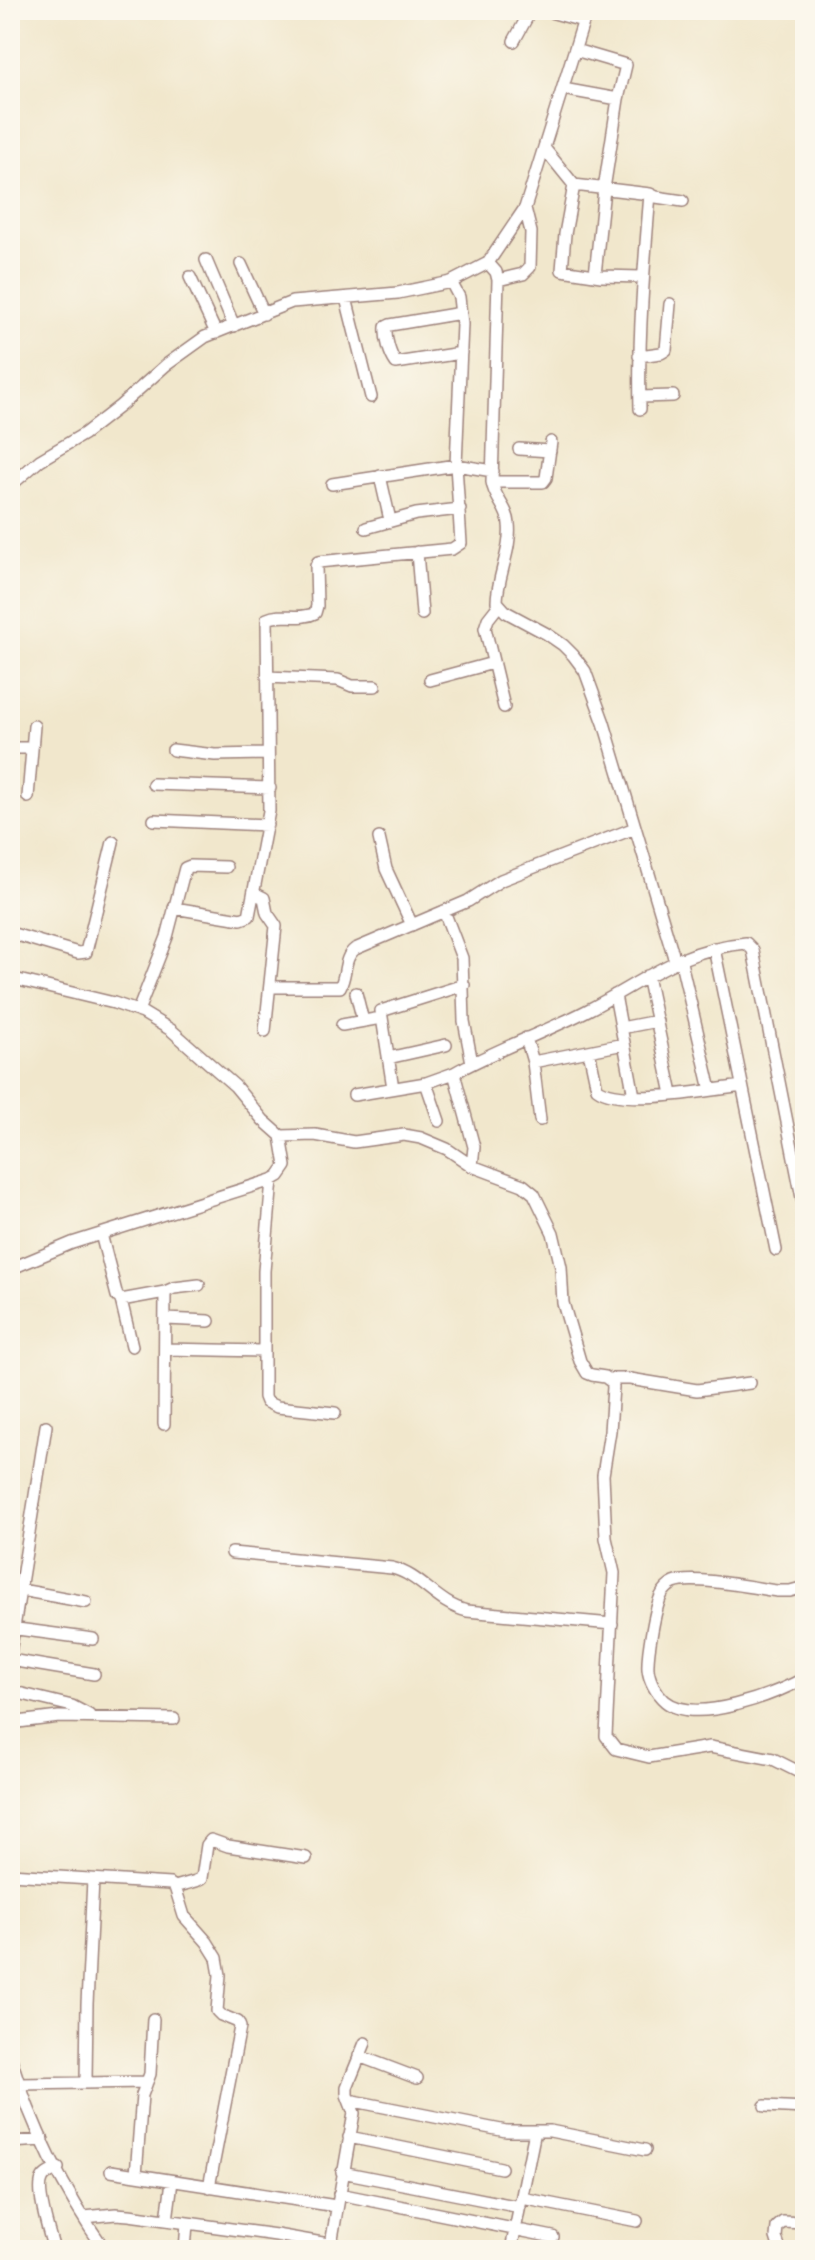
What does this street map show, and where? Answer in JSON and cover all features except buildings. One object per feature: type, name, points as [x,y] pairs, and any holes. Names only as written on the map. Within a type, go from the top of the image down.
[{"type":"street","points":[[514,41],[531,10]]},
{"type":"street","points":[[10,486],[40,460],[108,416],[166,365],[205,337],[292,302],[398,293],[451,282],[488,263],[525,208],[584,14],[543,10]]},
{"type":"street","points":[[575,50],[626,65],[604,189],[595,275]]},
{"type":"street","points":[[563,89],[618,99]]},
{"type":"street","points":[[544,148],[574,185],[683,201]]},
{"type":"street","points":[[574,185],[562,270],[642,277]]},
{"type":"street","points":[[650,194],[642,277],[640,403],[673,396]]},
{"type":"street","points":[[498,280],[523,274],[530,267],[531,232],[525,208]]},
{"type":"street","points":[[206,260],[234,326]]},
{"type":"street","points":[[488,263],[498,280],[492,476],[495,494],[508,516],[509,524],[497,597],[499,605],[563,645],[585,671],[678,960],[711,1090]]},
{"type":"street","points":[[241,264],[264,314]]},
{"type":"street","points":[[190,277],[216,333]]},
{"type":"street","points":[[174,908],[245,919],[249,916],[267,825],[270,788],[267,619],[272,616],[307,617],[315,613],[318,562],[459,546],[462,539],[456,465],[461,313],[459,297],[451,282]]},
{"type":"street","points":[[346,298],[371,397]]},
{"type":"street","points":[[639,356],[666,350],[670,304]]},
{"type":"street","points":[[461,313],[390,325],[385,333],[396,363],[461,353]]},
{"type":"street","points":[[332,484],[456,465],[492,476],[543,482],[550,446],[519,449]]},
{"type":"street","points":[[380,476],[390,520]]},
{"type":"street","points":[[366,528],[416,514],[460,509]]},
{"type":"street","points":[[417,552],[422,614]]},
{"type":"street","points":[[499,605],[485,623],[504,707]]},
{"type":"street","points":[[430,680],[493,663]]},
{"type":"street","points":[[267,677],[338,680],[352,686],[375,686]]},
{"type":"street","points":[[28,797],[34,726]]},
{"type":"street","points":[[10,748],[32,748]]},
{"type":"street","points":[[173,750],[215,755],[268,754]]},
{"type":"street","points":[[153,784],[270,788]]},
{"type":"street","points":[[154,820],[267,825]]},
{"type":"street","points":[[270,987],[338,988],[342,986],[350,952],[473,899],[501,880],[635,828]]},
{"type":"street","points":[[379,838],[386,869],[412,925]]},
{"type":"street","points":[[10,933],[84,953],[113,842]]},
{"type":"street","points":[[138,1011],[164,943],[185,868],[226,867]]},
{"type":"street","points":[[254,893],[264,898],[267,913],[276,926],[265,1031]]},
{"type":"street","points":[[444,911],[461,953],[464,1021],[472,1063]]},
{"type":"street","points":[[354,1095],[426,1083],[454,1073],[588,1010],[678,960],[714,948],[746,943],[753,950],[805,1213]]},
{"type":"street","points":[[714,948],[776,1250]]},
{"type":"street","points":[[647,976],[672,1094]]},
{"type":"street","points":[[10,978],[138,1011],[171,1030],[235,1086],[263,1120],[281,1136],[286,1166],[272,1180],[72,1243],[10,1269]]},
{"type":"street","points":[[393,1088],[381,1011],[464,985]]},
{"type":"street","points":[[356,993],[363,1021]]},
{"type":"street","points":[[615,995],[634,1096]]},
{"type":"street","points":[[342,1025],[381,1018]]},
{"type":"street","points":[[621,1028],[657,1021]]},
{"type":"street","points":[[526,1038],[533,1062],[540,1120]]},
{"type":"street","points":[[533,1062],[624,1044]]},
{"type":"street","points":[[388,1058],[446,1045]]},
{"type":"street","points":[[589,1051],[599,1090],[622,1097],[742,1086]]},
{"type":"street","points":[[454,1073],[473,1160]]},
{"type":"street","points":[[426,1083],[439,1121]]},
{"type":"street","points":[[281,1136],[315,1135],[354,1142],[404,1135],[421,1138],[523,1185],[534,1194],[553,1233],[561,1267],[563,1303],[580,1361],[587,1373],[697,1390],[750,1383]]},
{"type":"street","points":[[272,1180],[265,1245],[263,1387],[266,1402],[277,1407],[335,1413]]},
{"type":"street","points":[[101,1234],[132,1346]]},
{"type":"street","points":[[121,1300],[180,1286],[199,1285]]},
{"type":"street","points":[[164,1424],[165,1292]]},
{"type":"street","points":[[166,1319],[209,1321]]},
{"type":"street","points":[[165,1349],[263,1351]]},
{"type":"street","points":[[602,1377],[612,1382],[613,1387],[603,1475],[606,1538],[614,1573],[606,1736],[616,1749],[649,1757],[710,1747],[773,1759],[805,1775]]},
{"type":"street","points":[[10,1653],[15,1588],[46,1426]]},
{"type":"street","points":[[232,1553],[392,1568],[411,1575],[455,1608],[612,1624]]},
{"type":"street","points":[[805,1587],[777,1591],[690,1581],[673,1583],[660,1597],[648,1669],[651,1682],[664,1701],[697,1709],[745,1703],[805,1678]]},
{"type":"street","points":[[15,1588],[86,1602]]},
{"type":"street","points":[[12,1628],[93,1639]]},
{"type":"street","points":[[10,1660],[94,1674]]},
{"type":"street","points":[[10,1691],[72,1706],[92,1716]]},
{"type":"street","points":[[10,1723],[92,1716],[174,1719]]},
{"type":"street","points":[[175,1887],[202,1878],[207,1845],[211,1840],[228,1846],[306,1858]]},
{"type":"street","points":[[10,1874],[170,1884],[175,1887],[186,1920],[217,1958],[220,1975],[217,2011],[238,2022],[240,2027],[209,2187]]},
{"type":"street","points":[[86,2082],[93,1880]]},
{"type":"street","points":[[136,2175],[142,2095],[151,2066],[153,2019]]},
{"type":"street","points":[[331,2244],[354,2113],[347,2087],[365,2043]]},
{"type":"street","points":[[10,2056],[43,2140],[105,2250]]},
{"type":"street","points":[[359,2056],[417,2078]]},
{"type":"street","points":[[20,2084],[147,2082]]},
{"type":"street","points":[[349,2100],[506,2131],[550,2131],[645,2150]]},
{"type":"street","points":[[765,2106],[805,2108]]},
{"type":"street","points":[[511,2250],[535,2131]]},
{"type":"street","points":[[349,2137],[501,2168]]},
{"type":"street","points":[[10,2142],[43,2140]]},
{"type":"street","points":[[54,2250],[46,2223],[41,2182],[58,2168]]},
{"type":"street","points":[[111,2171],[209,2187],[338,2200],[553,2237]]},
{"type":"street","points":[[342,2172],[637,2221]]},
{"type":"street","points":[[167,2220],[172,2181]]},
{"type":"street","points":[[84,2217],[116,2214],[167,2220],[363,2250]]},
{"type":"street","points":[[185,2250],[187,2223]]},
{"type":"street","points":[[780,2249],[776,2230],[780,2224],[805,2223]]}]
